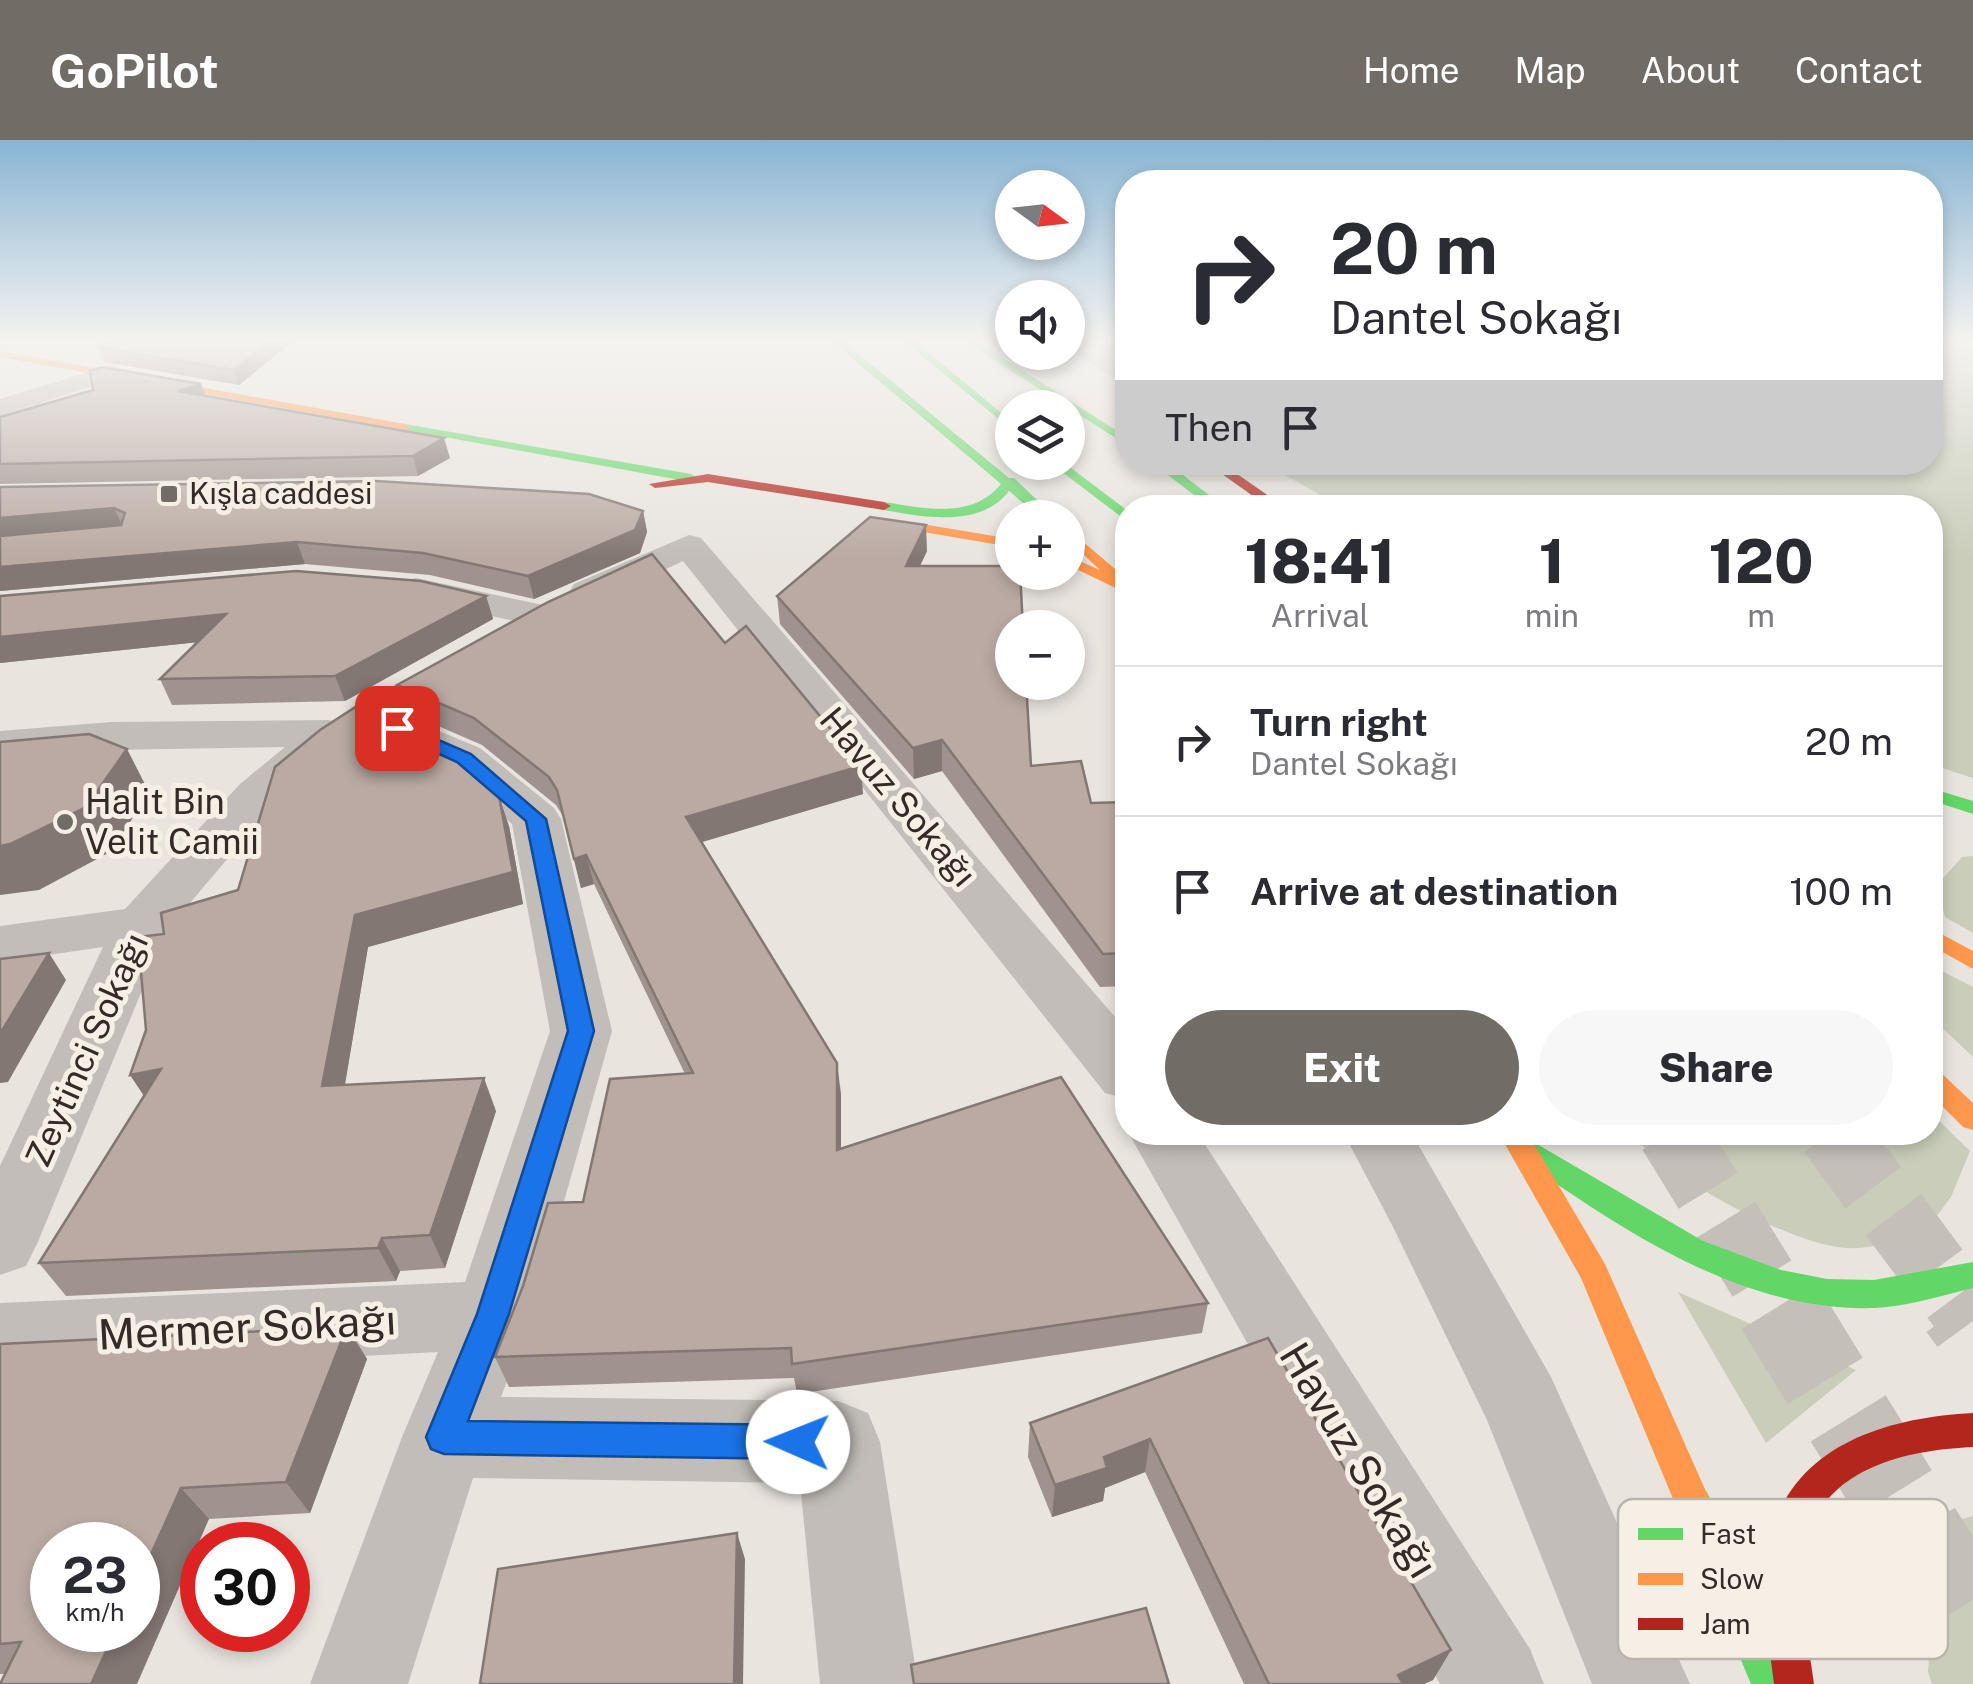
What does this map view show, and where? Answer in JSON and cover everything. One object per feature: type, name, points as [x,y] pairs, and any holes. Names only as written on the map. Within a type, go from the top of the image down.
[{"type":"main road","points":[[331,414],[691,478],[715,512],[945,516],[990,504],[1002,497],[1010,481]]},
{"type":"main road","points":[[927,414],[1031,500]]},
{"type":"main road","points":[[1083,414],[1115,435]]},
{"type":"main road","points":[[553,482],[568,473],[572,465],[563,457]]},
{"type":"main road","points":[[1175,475],[1202,495]]},
{"type":"main road","points":[[1230,475],[1260,495]]},
{"type":"main road","points":[[636,494],[658,483],[691,478]]},
{"type":"main road","points":[[1078,480],[1115,508]]},
{"type":"main road","points":[[771,512],[870,520],[995,539]]},
{"type":"main road","points":[[1085,549],[1115,577]]},
{"type":"main road","points":[[1085,568],[1115,583]]},
{"type":"main road","points":[[1943,803],[1969,821]]},
{"type":"main road","points":[[1943,943],[1973,962]]},
{"type":"main road","points":[[1943,1091],[1973,1120]]},
{"type":"main road","points":[[1520,1145],[1594,1273],[1691,1499]]},
{"type":"main road","points":[[1526,1145],[1597,1196],[1686,1246],[1812,1290],[1901,1292],[1973,1275]]},
{"type":"main road","points":[[1806,1499],[1838,1463],[1880,1442],[1973,1430]]},
{"type":"main road","points":[[1760,1659],[1771,1684]]},
{"type":"main road","points":[[1792,1659],[1794,1684]]},
{"type":"street","points":[[468,654],[715,512]]},
{"type":"street","name":"Havuz Sokağı","points":[[715,512],[1115,1058]]},
{"type":"street","points":[[376,586],[429,590],[538,615]]},
{"type":"street","points":[[0,745],[369,710],[464,758],[536,819],[581,1031],[493,1314],[444,1437],[359,1684]]},
{"type":"street","name":"Zeytinci Sokağı","points":[[0,1244],[142,924],[257,794],[369,710]]},
{"type":"street","points":[[0,944],[142,924]]},
{"type":"street","name":"Havuz Sokağı","points":[[1170,1145],[1495,1684]]},
{"type":"street","points":[[1383,1145],[1522,1405],[1618,1630]]},
{"type":"street","name":"Mermer Sokağı","points":[[0,1339],[493,1314]]},
{"type":"street","points":[[444,1437],[838,1442],[869,1684]]},
{"type":"street","points":[[1630,1659],[1641,1684]]},
{"type":"green space","points":[[1943,414],[1973,414],[1973,778],[1943,768],[1943,495],[1321,495],[1285,475],[1943,475]]},
{"type":"green space","points":[[1973,856],[1973,933],[1945,917],[1943,909],[1943,878],[1962,857]]},
{"type":"green space","points":[[1943,972],[1973,987],[1973,1057],[1943,1028]]},
{"type":"green space","points":[[1943,1125],[1970,1151],[1951,1197],[1923,1234],[1875,1246],[1846,1248],[1794,1235],[1762,1221],[1698,1187],[1642,1145],[1943,1145]]},
{"type":"green space","points":[[1678,1292],[1856,1370],[1766,1443]]},
{"type":"green space","points":[[1973,1516],[1973,1684],[1932,1684],[1928,1672],[1929,1659],[1948,1659],[1948,1522]]},
{"type":"building","points":[[308,414],[444,438],[413,456],[0,464],[0,417]]},
{"type":"building","points":[[376,481],[589,494],[643,511],[635,530],[528,576],[423,553],[297,542],[0,567],[0,536],[121,525],[125,513],[114,508],[0,518],[0,487]]},
{"type":"building","points":[[870,517],[926,525],[906,566],[995,566],[995,590],[1021,590],[1022,610],[995,610],[995,700],[1027,700],[1031,766],[1081,761],[1091,803],[1115,802],[1115,954],[1103,954],[942,740],[913,748],[777,596]]},
{"type":"building","points":[[652,554],[725,643],[746,626],[861,766],[686,817],[837,1063],[837,1150],[1061,1077],[1208,1303],[792,1364],[791,1348],[495,1357],[523,1286],[548,1203],[583,1202],[610,1079],[693,1073],[586,855],[574,859],[557,790],[549,777],[474,718],[397,685],[548,602]]},
{"type":"building","points":[[296,571],[421,581],[486,596],[335,676],[160,679],[226,614],[0,637],[0,596]]},
{"type":"building","points":[[357,706],[436,742],[499,796],[513,872],[355,915],[322,1086],[484,1078],[430,1235],[382,1238],[378,1248],[39,1263],[161,1069],[130,1075],[146,1030],[138,937],[164,934],[161,913],[238,890],[275,767]]},
{"type":"building","points":[[89,734],[127,749],[86,807],[0,846],[0,742]]},
{"type":"building","points":[[49,953],[0,1034],[0,959]]},
{"type":"building","points":[[347,1327],[286,1482],[181,1488],[160,1534],[160,1522],[30,1522],[30,1652],[106,1652],[91,1684],[0,1684],[21,1642],[0,1644],[0,1344]]},
{"type":"building","points":[[1268,1338],[1451,1650],[1398,1675],[1403,1684],[1269,1684],[1150,1439],[1104,1457],[1107,1468],[1055,1485],[1030,1423]]},
{"type":"building","points":[[737,1533],[734,1684],[480,1684],[498,1569]]},
{"type":"building","points":[[1146,1608],[1169,1684],[914,1684],[911,1665]]},
{"type":"tunnel","points":[[1680,1145],[1780,1308]]},
{"type":"tunnel","points":[[1842,1145],[1963,1308]]},
{"type":"tunnel","points":[[1779,1306],[1898,1499]]},
{"type":"tunnel","points":[[1962,1306],[1973,1321]]},
{"type":"tunnel","points":[[1948,1580],[1973,1621]]},
{"type":"traffic: fast","points":[[925,414],[1028,500]]},
{"type":"traffic: fast","points":[[1083,414],[1115,435]]},
{"type":"traffic: fast","points":[[405,427],[691,478]]},
{"type":"traffic: fast","points":[[1175,475],[1202,495]]},
{"type":"traffic: fast","points":[[1078,480],[1115,508]]},
{"type":"traffic: fast","points":[[884,506],[936,513],[970,511],[999,496],[1010,481]]},
{"type":"traffic: fast","points":[[1943,798],[1973,808]]},
{"type":"traffic: fast","points":[[1530,1151],[1649,1228],[1736,1269],[1781,1284],[1827,1292],[1874,1294],[1973,1275]]},
{"type":"traffic: fast","points":[[1760,1659],[1771,1684]]},
{"type":"traffic: slow","points":[[333,414],[405,427]]},
{"type":"traffic: slow","points":[[928,529],[995,540]]},
{"type":"traffic: slow","points":[[1085,549],[1115,576]]},
{"type":"traffic: slow","points":[[1085,568],[1115,584]]},
{"type":"traffic: slow","points":[[1943,943],[1973,961]]},
{"type":"traffic: slow","points":[[1943,1091],[1973,1120]]},
{"type":"traffic: slow","points":[[1520,1145],[1594,1273],[1691,1499]]},
{"type":"traffic: jam","points":[[1230,475],[1260,495]]},
{"type":"traffic: jam","points":[[655,484],[708,478],[884,506]]},
{"type":"traffic: jam","points":[[1806,1499],[1832,1471],[1857,1455],[1914,1436],[1973,1430]]},
{"type":"traffic: jam","points":[[1791,1659],[1794,1684]]},
{"type":"place","name":"Kışla caddesi","points":[[169,494]]},
{"type":"place","name":"Halit Bin Velit Camii","points":[[65,822]]},
{"type":"route","points":[[397,728],[464,758],[536,819],[581,1031],[493,1314],[444,1437],[798,1442]]}]
